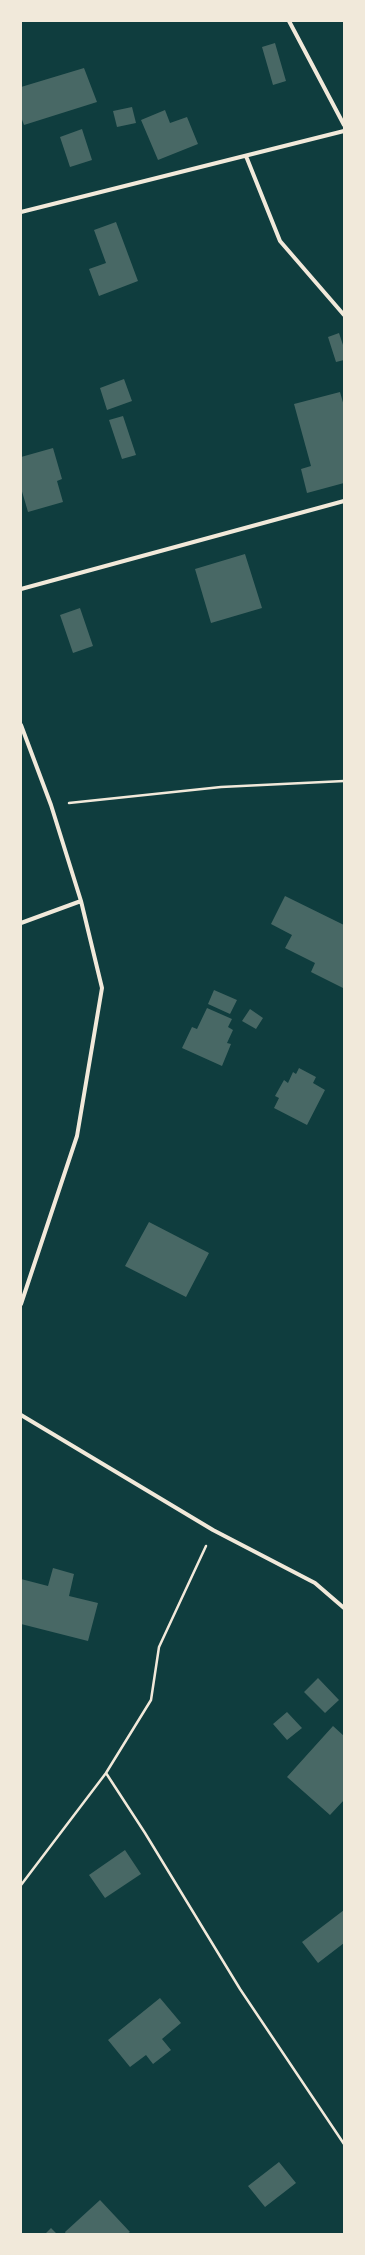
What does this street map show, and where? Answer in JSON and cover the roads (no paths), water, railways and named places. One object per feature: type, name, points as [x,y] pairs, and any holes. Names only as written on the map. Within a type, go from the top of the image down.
[{"type":"street","points":[[289,21],[344,125]]},
{"type":"street","points":[[21,212],[344,131]]},
{"type":"street","points":[[246,156],[280,242],[344,314]]},
{"type":"street","points":[[21,589],[344,502]]},
{"type":"street","points":[[21,725],[51,805],[81,901],[102,988],[77,1136],[21,1304]]},
{"type":"street","points":[[21,923],[81,901]]},
{"type":"street","points":[[21,1415],[214,1530],[315,1583],[344,1608]]}]
